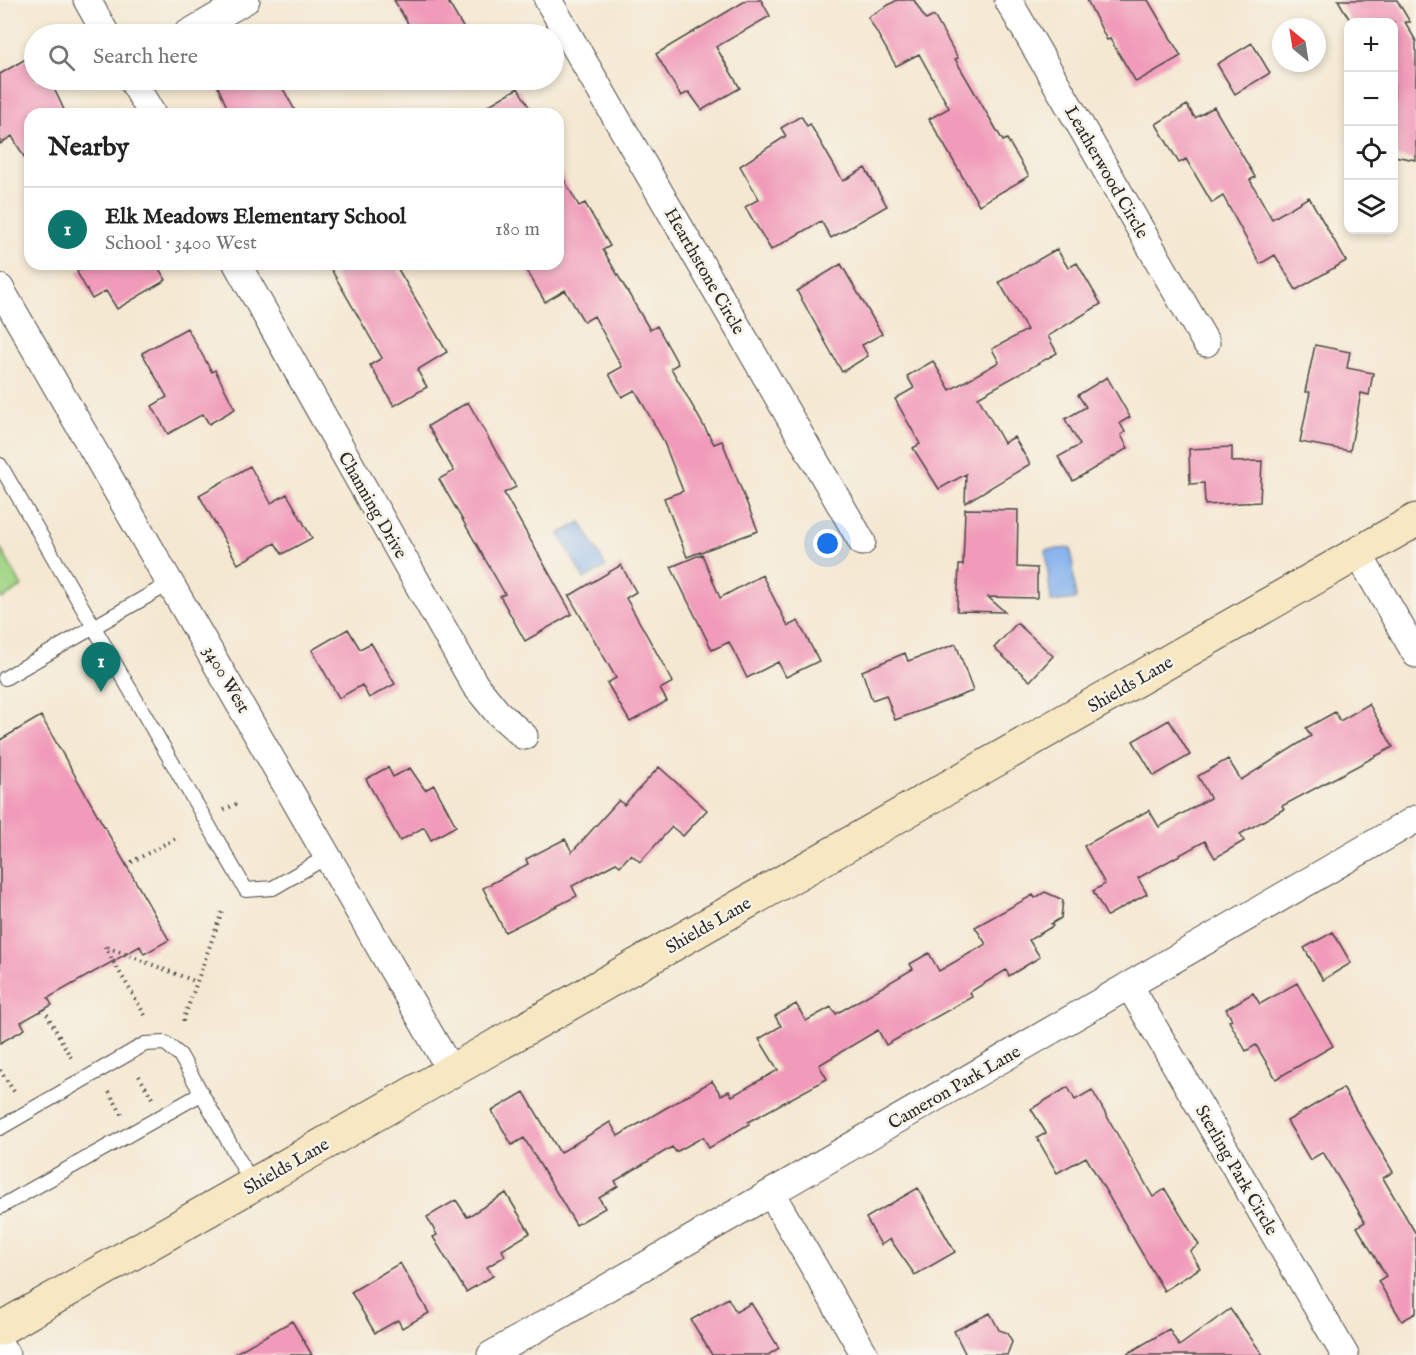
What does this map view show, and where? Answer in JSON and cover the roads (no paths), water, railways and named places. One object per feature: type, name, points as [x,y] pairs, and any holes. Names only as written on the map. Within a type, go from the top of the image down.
[{"type":"main road","name":"Shields Lane","points":[[0,1329],[1416,520]]},
{"type":"street","points":[[87,0],[100,24]]},
{"type":"street","points":[[204,24],[246,0]]},
{"type":"street","name":"Hearthstone Circle","points":[[548,0],[562,24]]},
{"type":"street","name":"Leatherwood Circle","points":[[1008,0],[1206,343]]},
{"type":"street","name":"Hearthstone Circle","points":[[564,28],[862,542]]},
{"type":"street","points":[[138,90],[148,108]]},
{"type":"street","name":"Channing Drive","points":[[240,270],[476,685],[497,712],[524,736]]},
{"type":"street","name":"3400 West","points":[[0,288],[172,582],[452,1071]]},
{"type":"street","points":[[1358,553],[1416,654]]},
{"type":"street","name":"Cameron Park Lane","points":[[491,1355],[1416,819]]},
{"type":"street","name":"Sterling Park Circle","points":[[1129,985],[1345,1355]]},
{"type":"street","points":[[771,1193],[865,1355]]},
{"type":"street","points":[[0,1345],[6,1355]]},
{"type":"lane","points":[[0,465],[246,890],[273,888],[328,856]]},
{"type":"lane","points":[[5,678],[172,582]]},
{"type":"lane","points":[[0,1128],[145,1044],[165,1042],[180,1056],[253,1185]]},
{"type":"lane","points":[[0,1208],[201,1094]]},
{"type":"water","points":[[581,522],[606,567],[584,579],[559,534]]},
{"type":"water","points":[[1071,548],[1076,599],[1051,602],[1046,550]]},
{"type":"place","name":"Elk Meadows Elementary School","points":[[101,692]]}]
